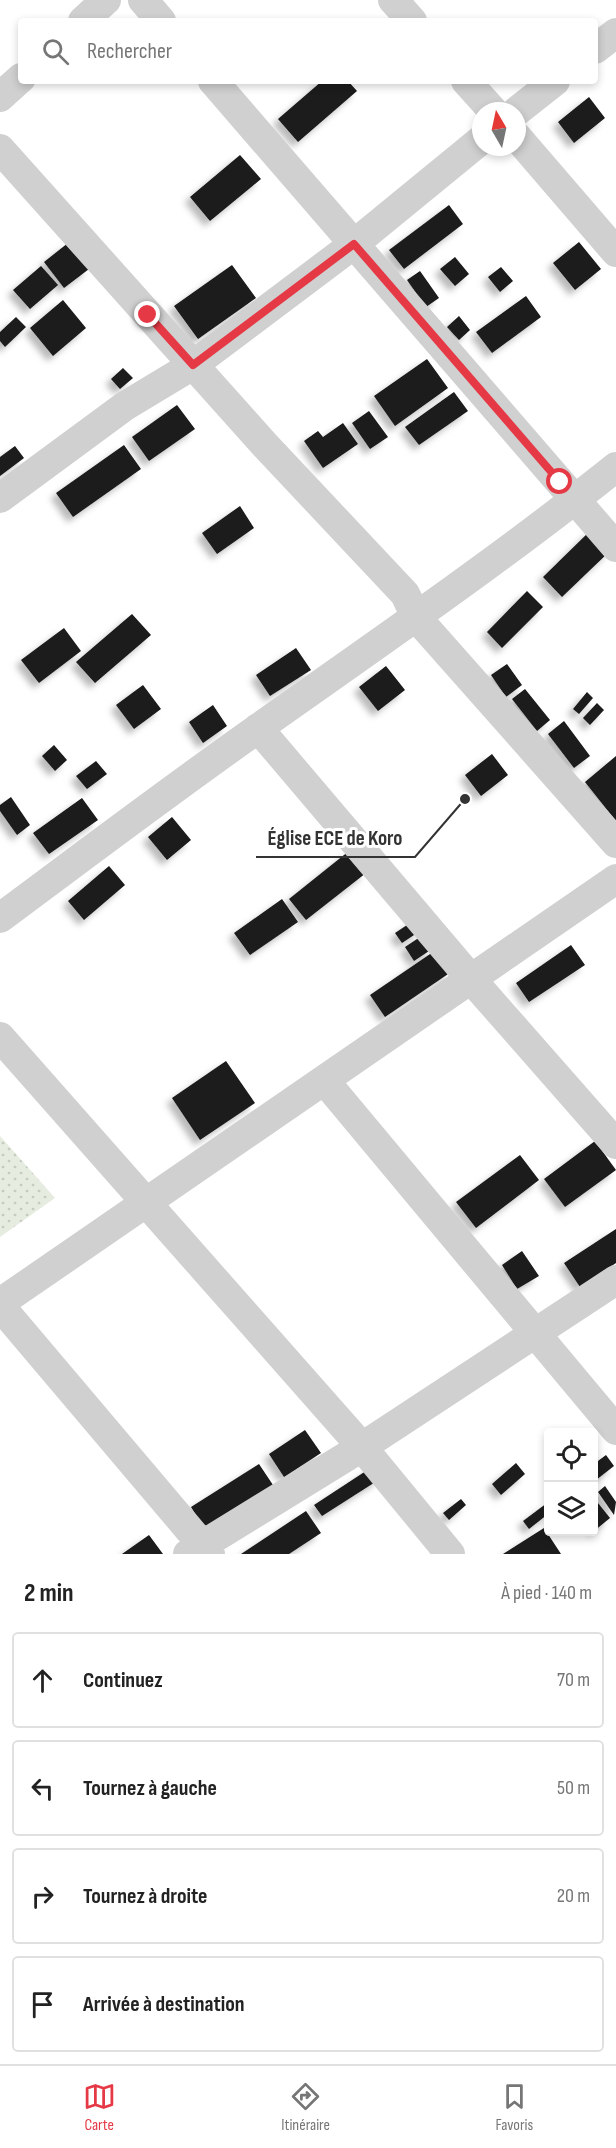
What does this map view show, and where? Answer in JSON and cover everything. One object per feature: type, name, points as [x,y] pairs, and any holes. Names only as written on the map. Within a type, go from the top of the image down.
[{"type":"street","points":[[86,18],[106,0]]},
{"type":"street","points":[[143,0],[158,18]]},
{"type":"street","points":[[393,0],[409,18]]},
{"type":"street","points":[[598,47],[616,33]]},
{"type":"street","points":[[0,97],[18,81]]},
{"type":"street","points":[[216,84],[616,547]]},
{"type":"street","points":[[469,84],[486,102]]},
{"type":"street","points":[[526,104],[551,84]]},
{"type":"street","points":[[0,498],[125,406],[193,365],[354,244],[472,147]]},
{"type":"street","points":[[526,147],[616,252]]},
{"type":"street","points":[[0,149],[264,444],[405,594],[416,617],[616,843]]},
{"type":"street","points":[[0,918],[258,728],[416,617],[575,500],[616,467]]},
{"type":"street","points":[[258,728],[471,979],[616,1144]]},
{"type":"street","points":[[616,879],[0,1304],[200,1551],[616,1280]]},
{"type":"street","points":[[0,1037],[362,1447],[450,1554]]},
{"type":"street","points":[[324,1080],[616,1430]]},
{"type":"shaded area","points":[[0,1136],[55,1198],[0,1237]]},
{"type":"building","points":[[319,84],[351,84],[357,91],[298,142],[278,119]]},
{"type":"building","points":[[589,97],[605,118],[574,143],[558,122]]},
{"type":"building","points":[[240,155],[261,179],[210,221],[190,197]]},
{"type":"building","points":[[449,205],[463,224],[404,269],[389,250]]},
{"type":"building","points":[[579,242],[601,269],[575,290],[553,263]]},
{"type":"building","points":[[68,243],[89,269],[64,288],[44,262]]},
{"type":"building","points":[[455,257],[469,274],[455,286],[440,269]]},
{"type":"building","points":[[232,265],[256,298],[198,339],[174,306]]},
{"type":"building","points":[[41,266],[58,285],[30,309],[13,290]]},
{"type":"building","points":[[501,267],[513,281],[500,292],[488,277]]},
{"type":"building","points":[[420,271],[439,298],[426,307],[407,280]]},
{"type":"building","points":[[526,296],[541,317],[492,353],[476,332]]},
{"type":"building","points":[[63,300],[86,328],[53,356],[30,328]]},
{"type":"building","points":[[459,316],[470,330],[459,340],[447,327]]},
{"type":"building","points":[[16,317],[26,327],[5,347],[0,341],[0,332]]},
{"type":"building","points":[[427,359],[448,388],[395,426],[374,396]]},
{"type":"building","points":[[123,368],[133,378],[120,389],[111,379]]},
{"type":"building","points":[[454,392],[468,411],[419,445],[405,427]]},
{"type":"building","points":[[177,405],[195,429],[149,461],[132,437]]},
{"type":"building","points":[[369,411],[388,437],[370,449],[352,423]]},
{"type":"building","points":[[343,423],[358,444],[323,468],[304,441],[318,431],[323,437]]},
{"type":"building","points":[[124,445],[141,469],[73,517],[56,493]]},
{"type":"building","points":[[15,446],[24,458],[0,476],[0,457]]},
{"type":"building","points":[[240,506],[254,528],[217,554],[202,533]]},
{"type":"building","points":[[591,530],[611,550],[562,597],[543,577]]},
{"type":"building","points":[[527,591],[543,607],[502,648],[487,632]]},
{"type":"building","points":[[132,614],[151,635],[95,683],[76,662]]},
{"type":"building","points":[[64,628],[81,651],[39,683],[21,660]]},
{"type":"building","points":[[296,648],[311,670],[270,696],[256,675]]},
{"type":"building","points":[[507,664],[522,685],[506,697],[491,675]]},
{"type":"building","points":[[386,666],[405,690],[378,711],[359,687]]},
{"type":"building","points":[[143,685],[161,709],[134,729],[116,705]]},
{"type":"building","points":[[525,689],[550,720],[537,731],[512,699]]},
{"type":"building","points":[[587,692],[593,698],[579,714],[573,709]]},
{"type":"building","points":[[597,703],[604,710],[590,725],[583,718]]},
{"type":"building","points":[[213,705],[227,726],[203,743],[189,722]]},
{"type":"building","points":[[564,721],[590,756],[574,768],[548,734]]},
{"type":"building","points":[[54,745],[67,760],[55,771],[42,756]]},
{"type":"building","points":[[492,754],[508,775],[481,796],[465,775]]},
{"type":"building","points":[[616,756],[616,821],[585,782]]},
{"type":"building","points":[[96,761],[107,774],[87,789],[76,776]]},
{"type":"building","points":[[11,797],[30,825],[17,835],[0,811],[0,805]]},
{"type":"building","points":[[82,798],[98,820],[49,854],[33,833]]},
{"type":"building","points":[[172,817],[191,840],[167,860],[148,837]]},
{"type":"building","points":[[349,851],[366,873],[306,920],[289,899]]},
{"type":"building","points":[[109,866],[125,885],[84,920],[68,901]]},
{"type":"building","points":[[282,899],[298,922],[250,955],[234,933]]},
{"type":"building","points":[[413,921],[420,931],[402,943],[395,933]]},
{"type":"building","points":[[423,935],[432,949],[414,961],[405,947]]},
{"type":"building","points":[[571,945],[585,965],[529,1002],[516,983]]},
{"type":"building","points":[[436,950],[451,972],[385,1017],[370,995]]},
{"type":"building","points":[[226,1061],[255,1103],[200,1140],[172,1098]]},
{"type":"building","points":[[595,1141],[616,1170],[565,1207],[544,1179]]},
{"type":"building","points":[[520,1155],[539,1180],[476,1228],[456,1202]]},
{"type":"building","points":[[616,1229],[616,1263],[580,1287],[564,1263]]},
{"type":"building","points":[[522,1251],[539,1276],[517,1289],[502,1265]]},
{"type":"building","points":[[305,1430],[321,1453],[284,1477],[269,1454]]},
{"type":"building","points":[[606,1455],[614,1466],[598,1478],[598,1461]]},
{"type":"building","points":[[516,1463],[525,1474],[501,1495],[492,1484]]},
{"type":"building","points":[[259,1464],[273,1485],[205,1529],[191,1507]]},
{"type":"building","points":[[372,1467],[380,1479],[322,1516],[314,1505]]},
{"type":"building","points":[[605,1486],[616,1502],[614,1515],[598,1492]]},
{"type":"building","points":[[461,1499],[466,1505],[449,1520],[443,1513]]},
{"type":"building","points":[[598,1503],[610,1518],[598,1528]]},
{"type":"building","points":[[544,1505],[544,1517],[529,1529],[523,1521]]},
{"type":"building","points":[[306,1511],[321,1533],[289,1554],[241,1554]]},
{"type":"building","points":[[544,1528],[544,1536],[549,1536],[561,1554],[503,1554]]},
{"type":"building","points":[[149,1535],[163,1554],[122,1554]]},
{"type":"place","name":"Église ECE de Koro","points":[[465,799]]},
{"type":"route","points":[[148,315],[193,365],[354,244],[560,482]]}]
